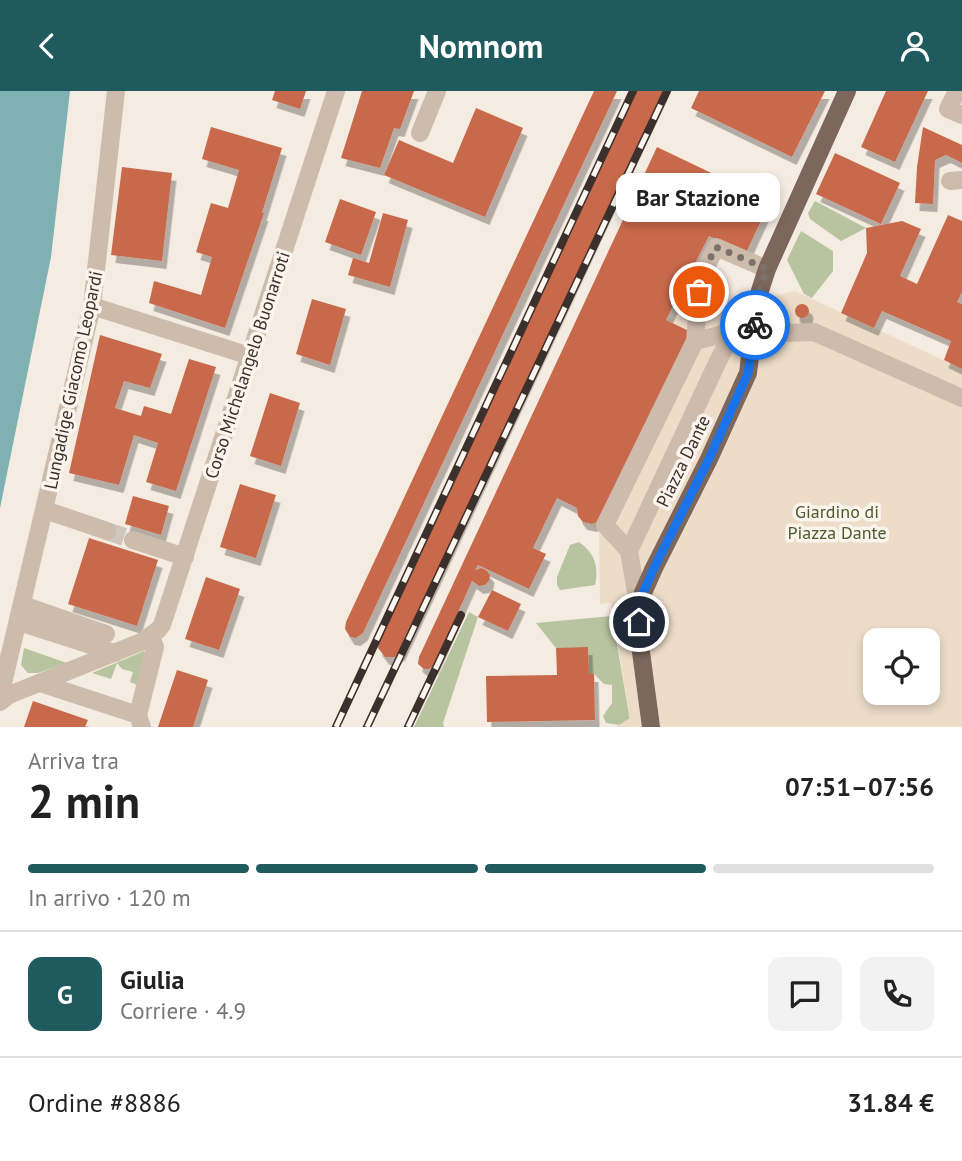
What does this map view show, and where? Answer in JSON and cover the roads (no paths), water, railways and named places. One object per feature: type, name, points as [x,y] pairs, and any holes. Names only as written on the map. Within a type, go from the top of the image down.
[{"type":"main road","points":[[757,300],[767,269],[847,91]]},
{"type":"main road","name":"Piazza Dante","points":[[651,727],[639,637],[638,604],[748,373],[757,300]]},
{"type":"street","name":"Lungadige Giacomo Leopardi","points":[[0,696],[92,306],[116,91]]},
{"type":"street","name":"Corso Michelangelo Buonarroti","points":[[34,685],[140,721],[155,647],[151,636],[166,617],[336,91]]},
{"type":"street","points":[[420,133],[437,91]]},
{"type":"street","points":[[957,91],[948,109],[962,115]]},
{"type":"street","points":[[629,551],[605,526],[695,341],[700,279],[716,247],[767,269]]},
{"type":"street","name":"Piazza Dante","points":[[638,604],[629,551],[737,326],[757,300]]},
{"type":"street","points":[[92,306],[250,356]]},
{"type":"street","points":[[695,341],[720,335],[737,326]]},
{"type":"street","points":[[754,334],[814,332],[962,398]]},
{"type":"street","points":[[44,510],[107,531]]},
{"type":"street","points":[[133,540],[185,557]]},
{"type":"street","points":[[21,614],[106,634]]},
{"type":"street","points":[[21,614],[115,653]]},
{"type":"street","points":[[0,702],[9,695],[151,636]]},
{"type":"street","points":[[8,664],[34,685]]},
{"type":"water","points":[[0,91],[70,91],[51,257],[0,508]]},
{"type":"tunnel","points":[[107,531],[133,540]]},
{"type":"railway","points":[[336,727],[633,91]]},
{"type":"railway","points":[[367,727],[667,91]]},
{"type":"railway","points":[[408,727],[461,615]]},
{"type":"place","name":"Bar Stazione","points":[[699,292]]},
{"type":"park label","name":"Giardino di Piazza Dante","points":[[837,522]]}]
